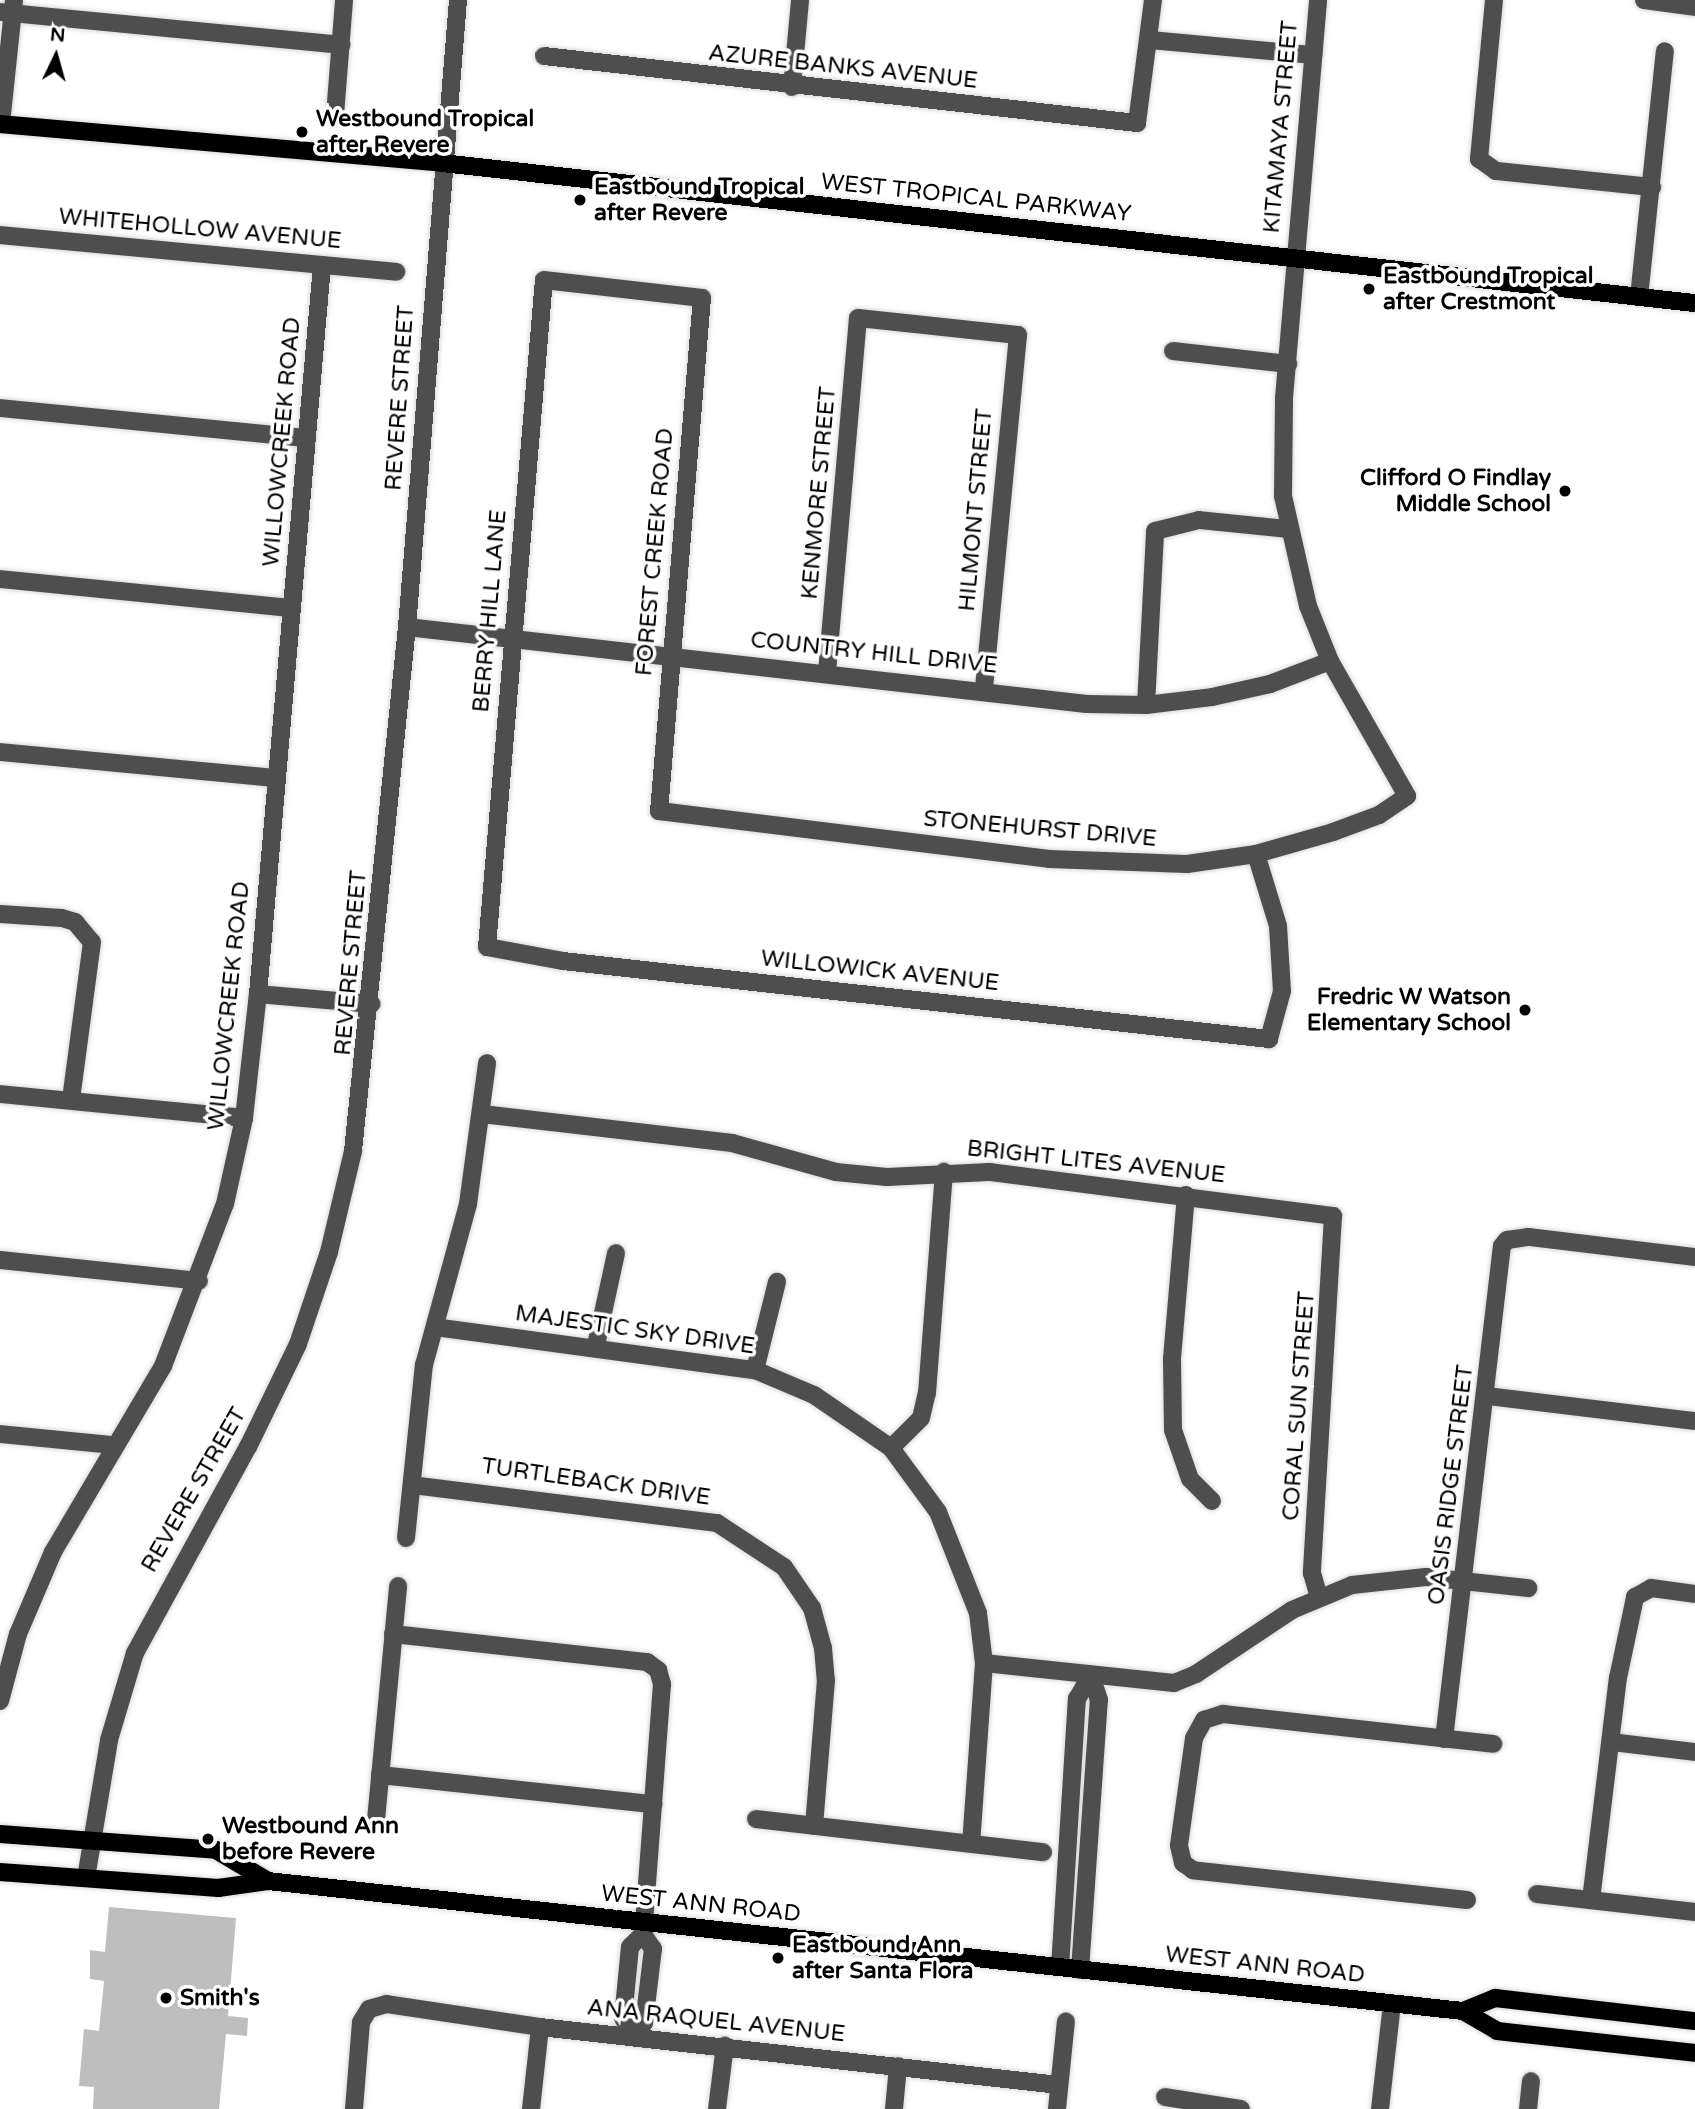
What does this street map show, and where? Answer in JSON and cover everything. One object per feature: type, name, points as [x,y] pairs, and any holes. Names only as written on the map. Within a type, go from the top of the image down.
[{"type":"main road","name":"WEST TROPICAL PARKWAY","points":[[1,124],[442,163],[1695,303]]},
{"type":"main road","name":"WEST ANN ROAD","points":[[0,1834],[216,1850],[268,1881]]},
{"type":"main road","name":"WEST ANN ROAD","points":[[0,1872],[218,1888],[268,1881],[643,1928],[1060,1967],[1463,2011],[1497,2031],[1695,2053]]},
{"type":"main road","name":"WEST ANN ROAD","points":[[1463,2011],[1496,1998],[1695,2021]]},
{"type":"street","points":[[335,115],[344,0]]},
{"type":"street","name":"REVERE STREET","points":[[86,1878],[108,1740],[139,1643],[248,1447],[315,1300],[354,1151],[372,1004],[407,627],[442,163],[458,0]]},
{"type":"street","points":[[792,87],[800,0]]},
{"type":"street","points":[[1153,0],[1151,40],[1313,55]]},
{"type":"street","name":"KITAMAYA STREET","points":[[1318,0],[1294,259],[1281,451],[1288,529],[1308,606],[1330,661],[1407,796]]},
{"type":"street","points":[[1494,0],[1478,149],[1483,163],[1496,171],[1652,187]]},
{"type":"street","points":[[1644,0],[1690,4]]},
{"type":"street","points":[[1,124],[9,8],[341,46]]},
{"type":"street","name":"AZURE BANKS AVENUE","points":[[544,56],[792,87],[1138,123],[1151,40]]},
{"type":"street","points":[[1639,297],[1665,51]]},
{"type":"street","name":"WHITEHOLLOW AVENUE","points":[[0,235],[396,272]]},
{"type":"street","name":"WILLOWCREEK ROAD","points":[[0,1701],[18,1634],[53,1552],[112,1445],[163,1366],[199,1281],[225,1204],[244,1118],[258,994],[322,265]]},
{"type":"street","name":"BERRY HILL LANE","points":[[487,947],[511,639],[544,280],[702,298]]},
{"type":"street","name":"FOREST CREEK ROAD","points":[[659,811],[702,298]]},
{"type":"street","name":"KENMORE STREET","points":[[827,672],[858,318],[1018,335]]},
{"type":"street","name":"HILMONT STREET","points":[[984,690],[1018,335]]},
{"type":"street","points":[[1172,351],[1288,364]]},
{"type":"street","points":[[0,408],[307,438]]},
{"type":"street","points":[[1146,705],[1155,531],[1199,520],[1288,529]]},
{"type":"street","points":[[0,579],[292,608]]},
{"type":"street","name":"COUNTRY HILL DRIVE","points":[[407,627],[670,657],[1146,705],[1270,684],[1330,661]]},
{"type":"street","points":[[0,752],[277,778]]},
{"type":"street","name":"STONEHURST DRIVE","points":[[659,811],[1049,859],[1187,864],[1256,854],[1379,815],[1407,796]]},
{"type":"street","name":"WILLOWICK AVENUE","points":[[487,947],[563,961],[1269,1039],[1282,991],[1278,926],[1256,854]]},
{"type":"street","points":[[0,914],[62,918],[86,932],[93,955],[71,1100]]},
{"type":"street","points":[[258,994],[372,1004]]},
{"type":"street","points":[[406,1538],[424,1365],[468,1204],[487,1063]]},
{"type":"street","points":[[0,1094],[244,1118]]},
{"type":"street","name":"BRIGHT LITES AVENUE","points":[[482,1114],[732,1143],[836,1172],[887,1177],[990,1171],[1333,1216]]},
{"type":"street","points":[[891,1448],[920,1418],[927,1393],[944,1172]]},
{"type":"street","points":[[1186,1195],[1172,1359],[1173,1430],[1190,1479],[1212,1501]]},
{"type":"street","name":"CORAL SUN STREET","points":[[1319,1598],[1312,1573],[1333,1216]]},
{"type":"street","name":"OASIS RIDGE STREET","points":[[1444,1738],[1487,1396],[1497,1265],[1507,1240],[1529,1237],[1695,1256]]},
{"type":"street","points":[[596,1345],[616,1253]]},
{"type":"street","points":[[0,1259],[199,1281]]},
{"type":"street","points":[[755,1370],[777,1282]]},
{"type":"street","name":"MAJESTIC SKY DRIVE","points":[[435,1327],[596,1345],[755,1370],[814,1395],[891,1448],[956,1547],[978,1612],[984,1663],[971,1843]]},
{"type":"street","points":[[1487,1396],[1695,1421]]},
{"type":"street","points":[[0,1434],[112,1445]]},
{"type":"street","name":"TURTLEBACK DRIVE","points":[[412,1485],[717,1523],[784,1567],[812,1608],[823,1648],[826,1680],[814,1826]]},
{"type":"street","points":[[984,1663],[1174,1683],[1319,1598],[1384,1577],[1464,1580],[1528,1588]]},
{"type":"street","points":[[376,1820],[398,1586]]},
{"type":"street","points":[[1591,1900],[1622,1656],[1640,1591],[1695,1594]]},
{"type":"street","points":[[393,1634],[647,1662],[658,1670],[663,1684],[643,1928],[653,1949],[644,2023],[633,2036]]},
{"type":"street","points":[[1060,1967],[1077,1699],[1091,1675]]},
{"type":"street","points":[[1080,1970],[1099,1700],[1091,1675]]},
{"type":"street","points":[[1467,1900],[1202,1873],[1183,1863],[1180,1837],[1194,1738],[1205,1720],[1223,1714],[1493,1744]]},
{"type":"street","points":[[1611,1742],[1695,1752]]},
{"type":"street","points":[[380,1774],[653,1804]]},
{"type":"street","points":[[756,1819],[1043,1852]]},
{"type":"street","points":[[1537,1894],[1695,1912]]},
{"type":"street","name":"ANA RAQUEL AVENUE","points":[[354,2109],[361,2022],[369,2009],[386,2004],[540,2027],[726,2045],[1059,2085]]},
{"type":"street","points":[[1380,2109],[1392,2004]]},
{"type":"street","points":[[1057,2109],[1066,2021]]},
{"type":"street","points":[[531,2109],[540,2027]]},
{"type":"street","points":[[717,2109],[726,2045]]},
{"type":"street","points":[[894,2109],[898,2066]]},
{"type":"street","points":[[1528,2109],[1531,2081]]},
{"type":"street","points":[[1166,2097],[1241,2109]]},
{"type":"building","name":"Smith's","points":[[109,1907],[236,1918],[228,2016],[248,2018],[247,2036],[226,2034],[219,2109],[93,2109],[94,2087],[79,2086],[84,2029],[99,2031],[104,1981],[90,1979],[90,1950],[105,1952]]},
{"type":"place","name":"Westbound Tropical after Revere","points":[[302,132]]},
{"type":"place","name":"Eastbound Tropical after Revere","points":[[580,200]]},
{"type":"place","name":"Eastbound Tropical after Crestmont","points":[[1369,289]]},
{"type":"place","name":"Clifford O Findlay Middle School","points":[[1565,491]]},
{"type":"place","name":"Fredric W Watson Elementary School","points":[[1525,1010]]},
{"type":"place","name":"Westbound Ann before Revere","points":[[208,1839]]},
{"type":"place","name":"Eastbound Ann after Santa Flora","points":[[778,1958]]},
{"type":"place","name":"Smith's","points":[[166,1998]]}]
